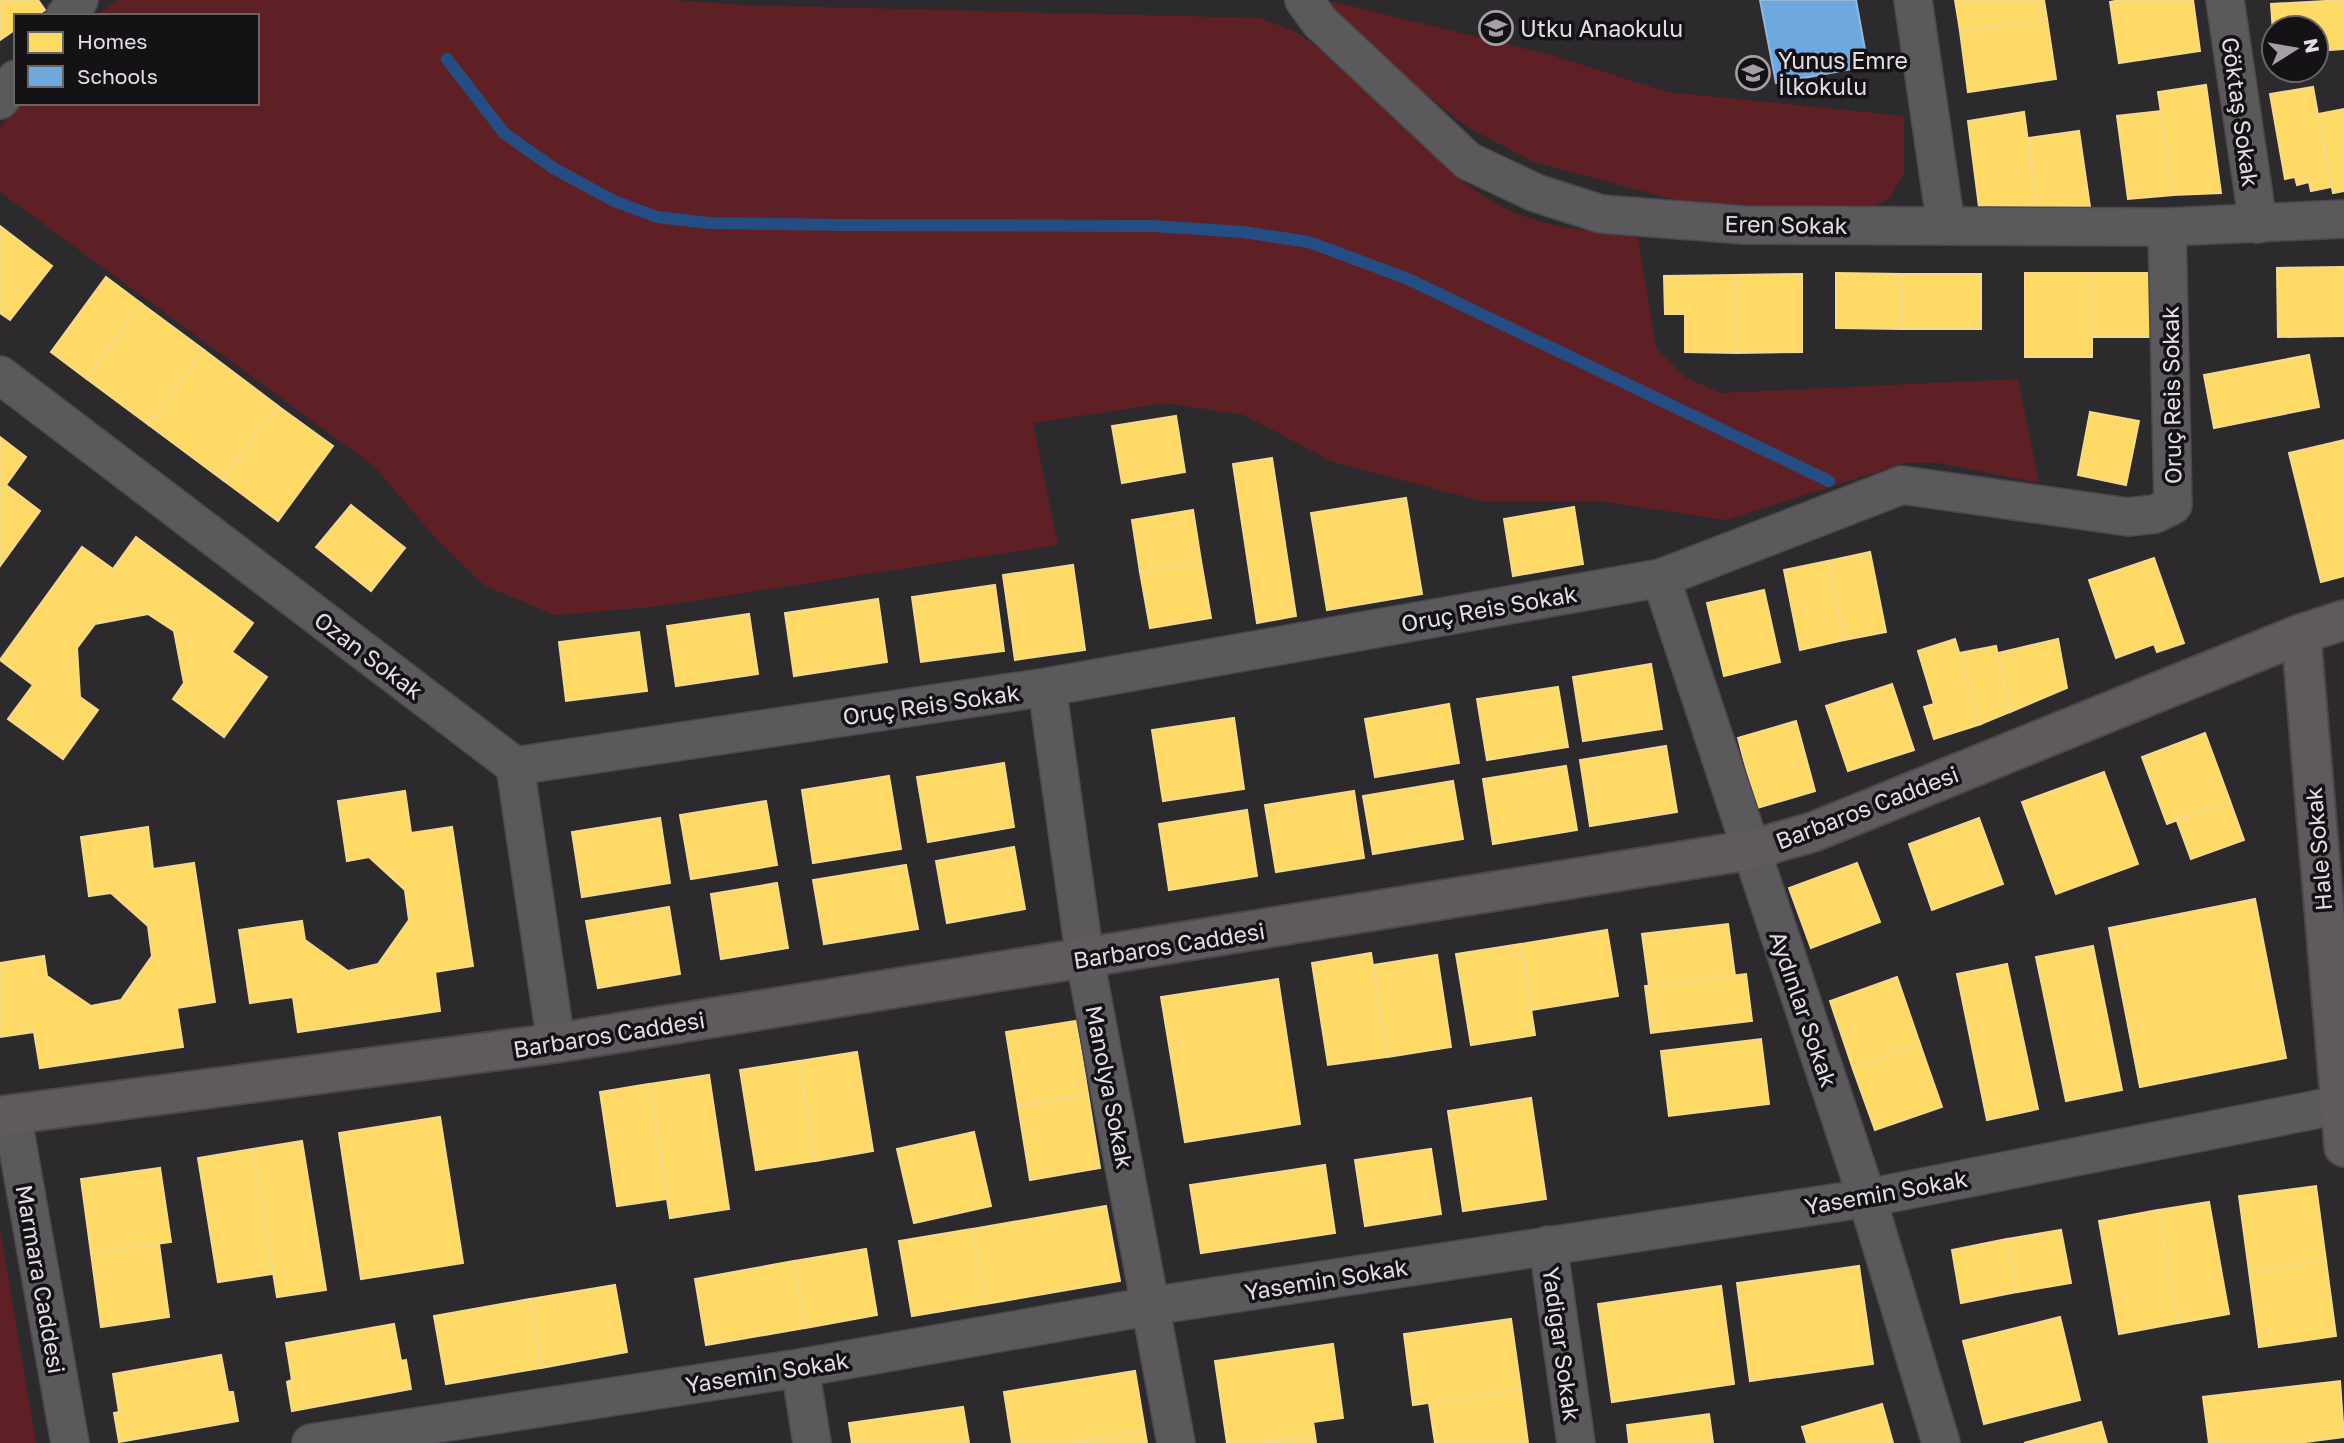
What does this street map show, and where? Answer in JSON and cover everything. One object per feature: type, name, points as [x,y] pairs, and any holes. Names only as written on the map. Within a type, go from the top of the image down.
[{"type":"street","points":[[67,14],[79,0]]},
{"type":"street","name":"Eren Sokak","points":[[1304,0],[1320,22],[1468,161],[1536,193],[1612,215],[1744,225],[2167,227],[2344,219]]},
{"type":"street","points":[[1913,0],[1946,226]]},
{"type":"street","name":"Göktaş Sokak","points":[[2225,0],[2258,224]]},
{"type":"street","points":[[0,100],[14,82]]},
{"type":"street","name":"Oruç Reis Sokak","points":[[516,766],[1047,687],[1661,578],[1902,485],[2128,517],[2155,514],[2173,505],[2167,227]]},
{"type":"street","name":"Ozan Sokak","points":[[0,375],[516,766]]},
{"type":"street","name":"Aydınlar Sokak","points":[[1661,578],[1867,1198],[1941,1443]]},
{"type":"street","name":"Barbaros Caddesi","points":[[6,1115],[556,1042],[1750,850],[1813,832],[2301,634],[2344,620]]},
{"type":"street","name":"Hale Sokak","points":[[2301,634],[2331,839],[2339,1105],[2344,1147]]},
{"type":"street","name":"Manolya Sokak","points":[[1047,687],[1085,959],[1152,1306],[1175,1443]]},
{"type":"street","points":[[516,766],[556,1042]]},
{"type":"street","name":"Yasemin Sokak","points":[[312,1443],[412,1435],[1152,1306],[1867,1198],[2339,1105]]},
{"type":"street","name":"Marmara Caddesi","points":[[6,1115],[70,1443]]},
{"type":"street","name":"Yadigar Sokak","points":[[1548,1245],[1576,1443]]},
{"type":"street","points":[[800,1368],[812,1443]]},
{"type":"shaded area","points":[[119,0],[673,0],[743,5],[1259,18],[1298,34],[1329,56],[1449,170],[1503,207],[1552,225],[1638,237],[1656,348],[1685,377],[1720,393],[2018,379],[2039,483],[1939,463],[1905,463],[1726,520],[1599,501],[1481,501],[1333,462],[1244,415],[1166,403],[1033,423],[1058,545],[652,607],[555,615],[485,586],[438,541],[374,466],[0,192],[0,128],[17,105],[259,105],[259,14],[99,14]]},
{"type":"shaded area","points":[[1326,0],[1551,55],[1667,92],[1904,116],[1904,174],[1890,198],[1872,207],[1831,209],[1679,201],[1534,162],[1467,127],[1395,69]]},
{"type":"shaded area","points":[[0,1229],[36,1443],[0,1443]]},
{"type":"building: Homes","points":[[0,0],[38,0],[45,10],[39,14],[14,14],[14,30],[0,40]]},
{"type":"building: Homes","points":[[1955,0],[2044,0],[2047,19],[1960,31]]},
{"type":"building: Homes","points":[[2193,0],[2200,51],[2119,63],[2110,2]]},
{"type":"building: Homes","points":[[2344,0],[2344,49],[2330,50],[2330,14],[2272,14],[2271,4]]},
{"type":"building: Homes","points":[[2047,19],[2056,79],[1968,92],[1960,31]]},
{"type":"building: Homes","points":[[2206,85],[2221,193],[2173,195],[2158,92]]},
{"type":"building: Homes","points":[[2313,87],[2331,187],[2311,191],[2309,182],[2297,185],[2295,177],[2285,179],[2270,94]]},
{"type":"building: Homes","points":[[2344,109],[2344,191],[2333,193],[2318,114]]},
{"type":"building: Homes","points":[[2161,111],[2173,195],[2128,199],[2117,116]]},
{"type":"building: Homes","points":[[2024,112],[2037,208],[1979,207],[1968,121]]},
{"type":"building: Homes","points":[[2079,131],[2090,207],[2037,208],[2028,138]]},
{"type":"building: Homes","points":[[0,226],[52,266],[10,320],[0,313]]},
{"type":"building: Homes","points":[[2344,267],[2344,336],[2278,337],[2277,268]]},
{"type":"building: Homes","points":[[1836,273],[1901,274],[1902,329],[1836,328]]},
{"type":"building: Homes","points":[[2025,273],[2092,273],[2092,357],[2025,357]]},
{"type":"building: Homes","points":[[2092,273],[2151,273],[2152,337],[2092,337]]},
{"type":"building: Homes","points":[[1802,274],[1802,352],[1737,353],[1735,275]]},
{"type":"building: Homes","points":[[1901,274],[1981,274],[1981,329],[1902,329]]},
{"type":"building: Homes","points":[[1735,275],[1737,353],[1685,352],[1685,314],[1665,314],[1664,276]]},
{"type":"building: Homes","points":[[106,277],[142,304],[87,379],[51,352]]},
{"type":"building: Homes","points":[[142,304],[204,350],[149,425],[87,379]]},
{"type":"building: Homes","points":[[204,350],[278,406],[223,480],[149,425]]},
{"type":"building: Homes","points":[[2309,355],[2319,407],[2214,428],[2204,375]]},
{"type":"building: Homes","points":[[278,406],[333,446],[278,521],[223,480]]},
{"type":"building: Homes","points":[[2090,412],[2139,421],[2126,485],[2078,475]]},
{"type":"building: Homes","points":[[1176,416],[1185,472],[1122,483],[1112,426]]},
{"type":"building: Homes","points":[[0,437],[26,457],[6,485],[40,511],[0,566]]},
{"type":"building: Homes","points":[[2344,440],[2344,576],[2321,582],[2289,453]]},
{"type":"building: Homes","points":[[1272,458],[1296,616],[1257,623],[1233,464]]},
{"type":"building: Homes","points":[[1406,498],[1422,594],[1327,610],[1311,513]]},
{"type":"building: Homes","points":[[351,505],[405,548],[371,591],[316,547]]},
{"type":"building: Homes","points":[[1574,507],[1583,564],[1513,576],[1504,519]]},
{"type":"building: Homes","points":[[1193,510],[1201,561],[1140,572],[1132,520]]},
{"type":"building: Homes","points":[[136,537],[253,623],[232,652],[267,677],[224,737],[173,699],[184,683],[174,631],[148,614],[95,624],[77,648],[80,697],[98,710],[63,759],[8,719],[33,685],[0,660],[82,547],[113,569]]},
{"type":"building: Homes","points":[[1870,552],[1886,632],[1844,640],[1828,561]]},
{"type":"building: Homes","points":[[2154,558],[2184,643],[2157,652],[2154,644],[2116,658],[2089,580]]},
{"type":"building: Homes","points":[[1201,561],[1211,618],[1150,628],[1140,572]]},
{"type":"building: Homes","points":[[1828,561],[1844,640],[1800,650],[1784,570]]},
{"type":"building: Homes","points":[[1073,565],[1085,650],[1015,660],[1003,575]]},
{"type":"building: Homes","points":[[995,585],[1004,651],[921,662],[912,597]]},
{"type":"building: Homes","points":[[1764,590],[1780,662],[1724,676],[1707,603]]},
{"type":"building: Homes","points":[[878,599],[887,662],[794,676],[785,613]]},
{"type":"building: Homes","points":[[749,614],[758,674],[676,686],[667,626]]},
{"type":"building: Homes","points":[[639,632],[647,691],[566,701],[559,642]]},
{"type":"building: Homes","points":[[1955,639],[1981,724],[1934,739],[1924,707],[1934,704],[1918,651]]},
{"type":"building: Homes","points":[[2058,639],[2067,688],[2010,712],[1998,653]]},
{"type":"building: Homes","points":[[1996,646],[2010,712],[1981,724],[1959,653]]},
{"type":"building: Homes","points":[[1651,664],[1662,729],[1583,741],[1573,677]]},
{"type":"building: Homes","points":[[1892,684],[1914,750],[1848,771],[1826,706]]},
{"type":"building: Homes","points":[[1558,687],[1568,747],[1487,760],[1477,699]]},
{"type":"building: Homes","points":[[1449,704],[1459,763],[1375,777],[1365,719]]},
{"type":"building: Homes","points":[[1234,718],[1244,789],[1163,801],[1152,730]]},
{"type":"building: Homes","points":[[1796,721],[1815,791],[1757,808],[1738,738]]},
{"type":"building: Homes","points":[[2205,733],[2230,801],[2167,824],[2142,757]]},
{"type":"building: Homes","points":[[1666,746],[1677,812],[1590,826],[1580,760]]},
{"type":"building: Homes","points":[[1004,763],[1014,827],[928,842],[917,777]]},
{"type":"building: Homes","points":[[1566,766],[1577,830],[1493,844],[1483,779]]},
{"type":"building: Homes","points":[[2104,772],[2138,864],[2056,894],[2022,802]]},
{"type":"building: Homes","points":[[889,776],[901,849],[813,863],[802,790]]},
{"type":"building: Homes","points":[[1453,781],[1463,839],[1373,854],[1363,796]]},
{"type":"building: Homes","points":[[405,791],[411,833],[452,827],[473,966],[435,972],[440,1011],[298,1032],[293,997],[250,1003],[239,930],[302,921],[305,940],[348,971],[378,964],[409,920],[405,890],[369,857],[347,861],[338,801]]},
{"type":"building: Homes","points":[[1354,791],[1364,858],[1276,872],[1265,805]]},
{"type":"building: Homes","points":[[766,801],[777,865],[691,879],[680,815]]},
{"type":"building: Homes","points":[[2230,801],[2244,840],[2191,859],[2177,821]]},
{"type":"building: Homes","points":[[1247,810],[1257,876],[1169,890],[1159,824]]},
{"type":"building: Homes","points":[[660,818],[670,883],[582,897],[572,832]]},
{"type":"building: Homes","points":[[1979,818],[2003,884],[1932,910],[1909,844]]},
{"type":"building: Homes","points":[[148,827],[153,869],[194,863],[215,1002],[177,1008],[183,1047],[40,1068],[34,1032],[0,1037],[0,963],[44,956],[47,976],[91,1006],[121,1000],[152,956],[148,926],[111,893],[89,896],[81,837]]},
{"type":"building: Homes","points":[[1014,847],[1025,909],[947,923],[936,861]]},
{"type":"building: Homes","points":[[1857,863],[1880,922],[1811,948],[1789,888]]},
{"type":"building: Homes","points":[[906,865],[918,929],[824,944],[813,880]]},
{"type":"building: Homes","points":[[777,883],[788,948],[721,959],[711,894]]},
{"type":"building: Homes","points":[[2255,899],[2286,1058],[2140,1087],[2109,928]]},
{"type":"building: Homes","points":[[669,907],[680,974],[598,988],[586,921]]},
{"type":"building: Homes","points":[[1728,924],[1735,976],[1649,986],[1642,934]]},
{"type":"building: Homes","points":[[1607,930],[1618,996],[1531,1010],[1521,944]]},
{"type":"building: Homes","points":[[1521,944],[1535,1035],[1471,1045],[1456,954]]},
{"type":"building: Homes","points":[[2093,946],[2122,1090],[2066,1101],[2036,957]]},
{"type":"building: Homes","points":[[1371,953],[1387,1057],[1328,1065],[1312,963]]},
{"type":"building: Homes","points":[[1437,955],[1451,1047],[1387,1057],[1373,965]]},
{"type":"building: Homes","points":[[2007,964],[2038,1109],[1987,1120],[1957,974]]},
{"type":"building: Homes","points":[[1746,974],[1752,1021],[1651,1033],[1645,986]]},
{"type":"building: Homes","points":[[1897,977],[1920,1044],[1853,1069],[1830,1001]]},
{"type":"building: Homes","points":[[1278,979],[1300,1124],[1185,1142],[1161,997]]},
{"type":"building: Homes","points":[[1076,1021],[1088,1094],[1018,1106],[1006,1032]]},
{"type":"building: Homes","points":[[1761,1039],[1769,1104],[1669,1116],[1661,1051]]},
{"type":"building: Homes","points":[[1920,1044],[1942,1107],[1875,1130],[1853,1069]]},
{"type":"building: Homes","points":[[857,1052],[873,1151],[815,1161],[799,1061]]},
{"type":"building: Homes","points":[[799,1061],[815,1161],[756,1170],[740,1070]]},
{"type":"building: Homes","points":[[709,1075],[729,1209],[670,1218],[649,1084]]},
{"type":"building: Homes","points":[[649,1084],[667,1199],[617,1206],[600,1092]]},
{"type":"building: Homes","points":[[1088,1094],[1100,1168],[1030,1180],[1018,1106]]},
{"type":"building: Homes","points":[[1531,1098],[1546,1199],[1463,1211],[1448,1111]]},
{"type":"building: Homes","points":[[440,1117],[463,1263],[361,1279],[339,1133]]},
{"type":"building: Homes","points":[[974,1132],[991,1206],[914,1223],[897,1149]]},
{"type":"building: Homes","points":[[302,1141],[326,1290],[277,1297],[253,1149]]},
{"type":"building: Homes","points":[[253,1149],[273,1274],[218,1282],[198,1158]]},
{"type":"building: Homes","points":[[1431,1149],[1441,1214],[1365,1226],[1355,1160]]},
{"type":"building: Homes","points":[[1325,1165],[1335,1233],[1201,1253],[1190,1185]]},
{"type":"building: Homes","points":[[160,1168],[171,1242],[91,1253],[81,1179]]},
{"type":"building: Homes","points":[[2316,1186],[2326,1261],[2249,1271],[2239,1196]]},
{"type":"building: Homes","points":[[2209,1202],[2229,1314],[2178,1323],[2158,1210]]},
{"type":"building: Homes","points":[[1106,1206],[1120,1281],[985,1304],[972,1229]]},
{"type":"building: Homes","points":[[2158,1210],[2178,1323],[2119,1334],[2099,1221]]},
{"type":"building: Homes","points":[[972,1229],[985,1304],[912,1316],[899,1241]]},
{"type":"building: Homes","points":[[2061,1230],[2071,1283],[2017,1292],[2007,1239]]},
{"type":"building: Homes","points":[[2007,1239],[2017,1292],[1961,1303],[1952,1250]]},
{"type":"building: Homes","points":[[159,1244],[169,1317],[101,1327],[91,1253]]},
{"type":"building: Homes","points":[[866,1249],[877,1315],[805,1328],[794,1261]]},
{"type":"building: Homes","points":[[794,1261],[805,1328],[706,1345],[695,1279]]},
{"type":"building: Homes","points":[[2326,1261],[2336,1336],[2259,1347],[2249,1271]]},
{"type":"building: Homes","points":[[1859,1266],[1873,1364],[1750,1381],[1737,1283]]},
{"type":"building: Homes","points":[[615,1285],[627,1352],[541,1368],[530,1299]]},
{"type":"building: Homes","points":[[1721,1286],[1734,1384],[1612,1402],[1598,1304]]},
{"type":"building: Homes","points":[[530,1299],[541,1368],[446,1384],[434,1316]]},
{"type":"building: Homes","points":[[2060,1317],[2080,1400],[1984,1424],[1963,1341]]},
{"type":"building: Homes","points":[[1511,1319],[1521,1390],[1413,1405],[1404,1334]]},
{"type":"building: Homes","points":[[394,1324],[401,1361],[406,1360],[411,1389],[292,1411],[287,1382],[292,1380],[286,1343]]},
{"type":"building: Homes","points":[[1333,1344],[1343,1418],[1313,1422],[1315,1435],[1260,1443],[1227,1443],[1215,1361]]},
{"type":"building: Homes","points":[[221,1355],[228,1392],[233,1392],[238,1421],[119,1442],[114,1413],[119,1412],[113,1374]]},
{"type":"building: Homes","points":[[1135,1371],[1145,1431],[1071,1443],[1012,1443],[1004,1392]]},
{"type":"building: Homes","points":[[2340,1381],[2344,1437],[2298,1443],[2209,1443],[2203,1397]]},
{"type":"building: Homes","points":[[1521,1390],[1528,1443],[1435,1443],[1429,1403]]},
{"type":"building: Homes","points":[[1882,1404],[1893,1443],[1807,1443],[1802,1427]]},
{"type":"building: Homes","points":[[963,1407],[969,1443],[852,1443],[849,1423]]},
{"type":"building: Homes","points":[[1709,1414],[1713,1443],[1629,1443],[1627,1425]]},
{"type":"building: Homes","points":[[2101,1422],[2107,1443],[2024,1443]]},
{"type":"building: Homes","points":[[1145,1431],[1147,1443],[1071,1443]]},
{"type":"building: Homes","points":[[1315,1435],[1316,1443],[1260,1443]]},
{"type":"building: Schools","points":[[1760,0],[1856,0],[1868,66],[1776,83]]},
{"type":"waterway","points":[[447,59],[504,133],[555,169],[614,201],[657,217],[708,223],[1153,226],[1243,232],[1309,242],[1408,279],[1829,481]]},
{"type":"place","name":"Utku Anaokulu","points":[[1496,28]]},
{"type":"place","name":"Yunus Emre İlkokulu","points":[[1753,73]]}]
